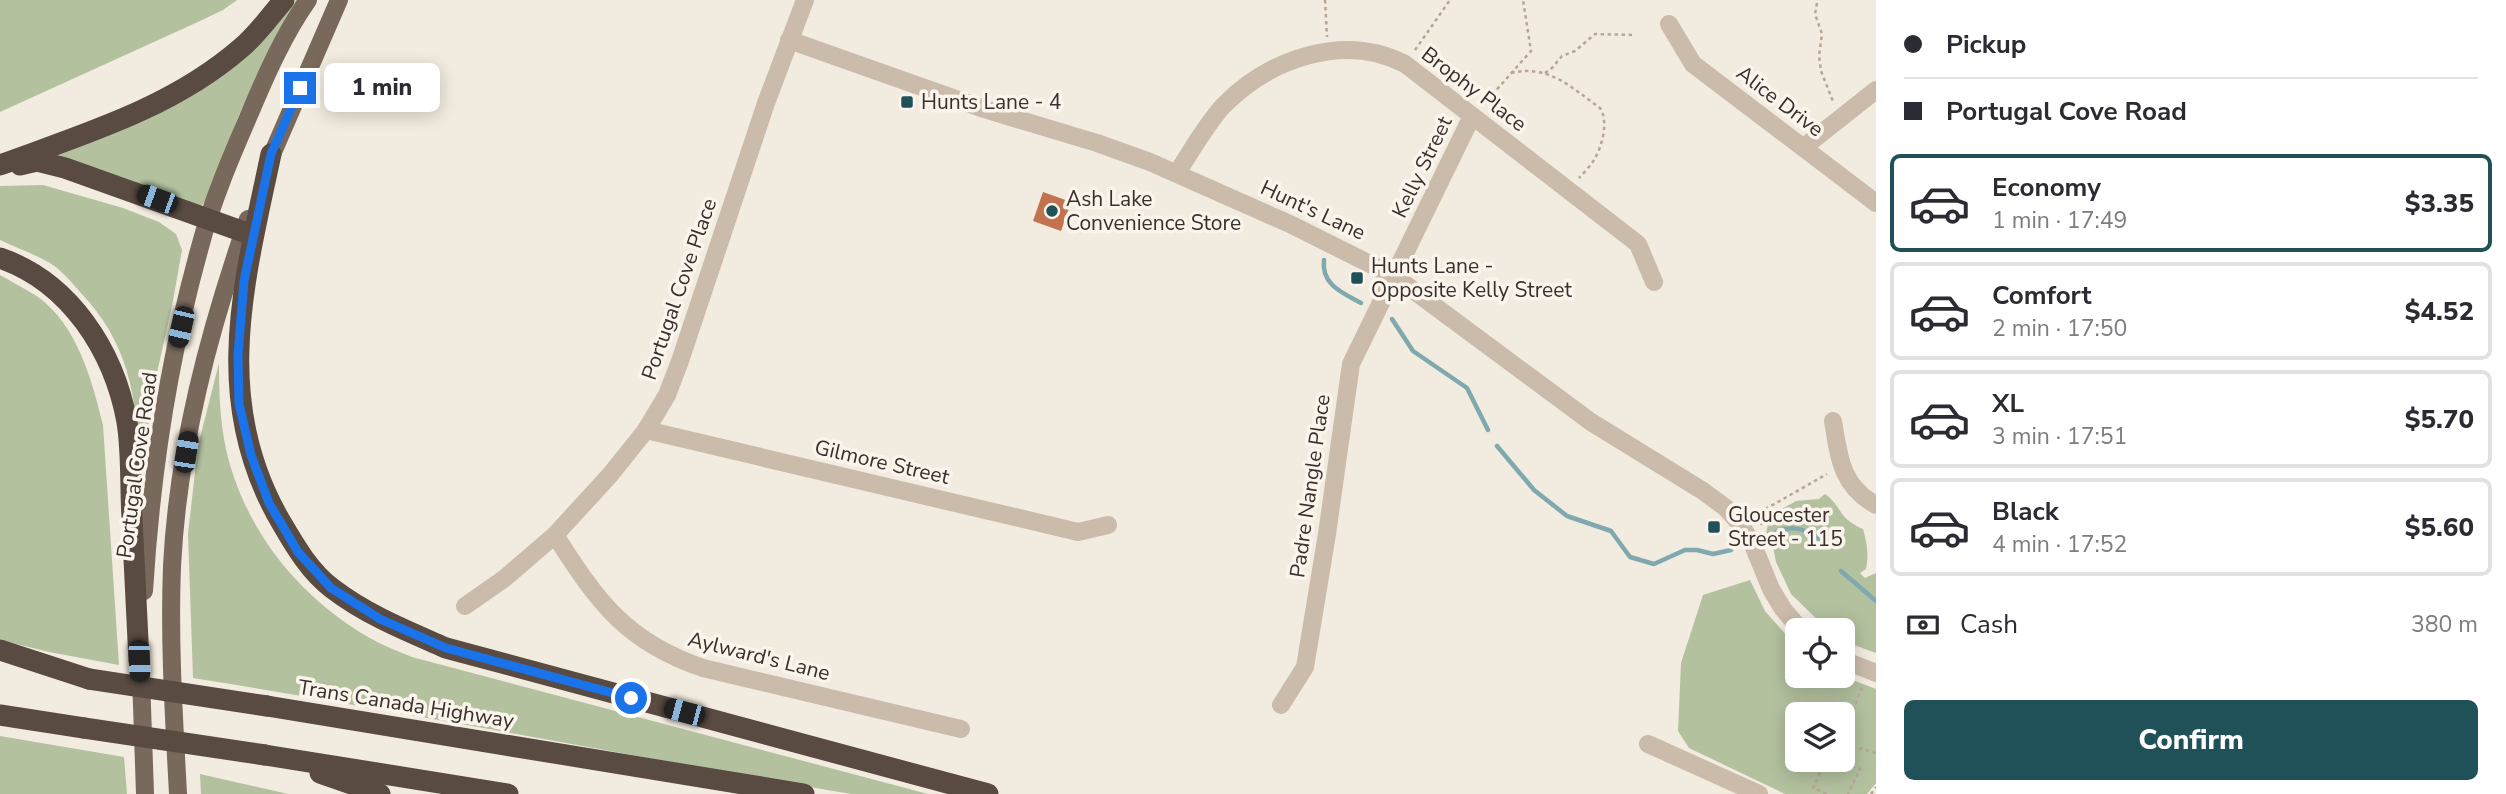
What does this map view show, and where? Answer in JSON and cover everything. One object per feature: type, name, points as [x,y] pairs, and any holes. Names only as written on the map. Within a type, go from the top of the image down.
[{"type":"highway","points":[[0,167],[128,118],[194,83],[242,47],[284,0]]},
{"type":"highway","points":[[271,154],[244,281],[238,355],[239,404],[251,455],[269,503],[298,552],[331,588],[380,619],[446,648],[988,794]]},
{"type":"highway","points":[[0,167],[37,162],[105,181],[244,232]]},
{"type":"highway","points":[[0,258],[22,266],[66,299],[96,338],[116,379],[127,424],[139,661]]},
{"type":"highway","points":[[0,650],[89,679]]},
{"type":"highway","name":"Trans Canada Highway","points":[[0,664],[804,794]]},
{"type":"highway","points":[[0,715],[508,794]]},
{"type":"highway","points":[[265,755],[380,794]]},
{"type":"main road","name":"Portugal Cove Road","points":[[145,794],[139,661],[147,533],[176,353],[199,248],[232,153],[267,74],[307,0]]},
{"type":"main road","points":[[178,794],[171,656],[173,564],[181,478],[201,374],[271,154],[339,0]]},
{"type":"street","name":"Portugal Cove Place","points":[[465,606],[505,578],[555,535],[646,430],[667,395],[805,0]]},
{"type":"street","name":"Alice Drive","points":[[1669,24],[1693,64],[1876,202]]},
{"type":"street","name":"Hunt's Lane","points":[[789,40],[984,109],[1097,143],[1177,173],[1292,225],[1394,276],[1591,422],[1726,508],[1753,545],[1771,589],[1791,618]]},
{"type":"street","name":"Brophy Place","points":[[1177,173],[1210,123],[1235,95],[1252,82],[1285,63],[1316,54],[1340,50],[1372,52],[1392,57],[1405,64],[1478,111],[1638,244],[1654,282]]},
{"type":"street","points":[[1804,147],[1876,90]]},
{"type":"street","name":"Kelly Street","points":[[1394,276],[1478,111]]},
{"type":"street","name":"Padre Nangle Place","points":[[1282,705],[1306,667],[1328,534],[1351,363],[1394,276]]},
{"type":"street","points":[[1832,421],[1840,464],[1851,485],[1865,499],[1876,505]]},
{"type":"street","name":"Gilmore Street","points":[[646,430],[1078,532],[1108,525]]},
{"type":"street","name":"Aylward's Lane","points":[[555,535],[587,585],[620,622],[649,645],[674,659],[961,729]]},
{"type":"street","points":[[1648,744],[1759,794]]},
{"type":"path","points":[[1325,0],[1327,37]]},
{"type":"path","points":[[1413,53],[1450,0]]},
{"type":"path","points":[[1478,111],[1531,51],[1523,0]]},
{"type":"path","points":[[1817,3],[1815,14],[1822,34],[1819,56],[1821,71],[1834,104]]},
{"type":"path","points":[[1545,73],[1562,56],[1575,51],[1595,34],[1634,35]]},
{"type":"path","points":[[1511,73],[1521,70],[1550,74],[1604,113],[1602,140],[1594,160],[1579,178]]},
{"type":"path","points":[[1749,513],[1755,514],[1770,507],[1827,474]]},
{"type":"path","points":[[1760,532],[1761,522],[1770,507]]},
{"type":"path","points":[[1855,710],[1869,679]]},
{"type":"path","points":[[1859,748],[1876,753]]},
{"type":"path","points":[[1848,794],[1860,769],[1855,767]]},
{"type":"path","points":[[1820,772],[1813,788],[1827,794]]},
{"type":"path","points":[[1871,794],[1876,787]]},
{"type":"green space","points":[[0,0],[237,0],[200,21],[0,112]]},
{"type":"green space","points":[[296,0],[299,0],[238,117],[207,200],[199,208],[44,155],[268,31]]},
{"type":"green space","points":[[43,185],[123,208],[159,222],[176,234],[182,250],[158,368],[136,503],[136,417],[125,364],[114,339],[100,315],[60,271],[40,258],[0,240],[0,186]]},
{"type":"green space","points":[[0,275],[38,297],[63,322],[81,355],[94,390],[103,425],[119,665],[0,640]]},
{"type":"green space","points":[[219,363],[220,406],[226,449],[234,478],[260,533],[297,581],[319,602],[368,637],[412,657],[928,794],[852,794],[193,678],[188,534],[198,446]]},
{"type":"green space","points":[[1825,494],[1844,517],[1863,529],[1867,559],[1866,569],[1860,573],[1865,578],[1876,573],[1876,653],[1855,645],[1855,618],[1816,618],[1791,594],[1776,562],[1772,541],[1766,534],[1769,519],[1796,501],[1819,499]]},
{"type":"green space","points":[[1750,580],[1765,611],[1785,634],[1785,688],[1855,688],[1855,681],[1876,689],[1876,783],[1867,794],[1785,794],[1689,748],[1678,731],[1681,663],[1703,595]]},
{"type":"green space","points":[[0,736],[124,757],[127,794],[0,794]]},
{"type":"green space","points":[[200,774],[284,793],[288,794],[201,794]]},
{"type":"building","name":"Ash Lake Convenience Store","points":[[1043,192],[1071,202],[1061,231],[1033,221]]},
{"type":"waterway","points":[[1324,260],[1324,269],[1330,282],[1341,292],[1361,303]]},
{"type":"waterway","points":[[1392,319],[1413,351],[1467,388],[1488,430]]},
{"type":"waterway","points":[[1497,446],[1534,490],[1567,516],[1611,531],[1630,557],[1654,564],[1685,550],[1713,554],[1731,550]]},
{"type":"waterway","points":[[1767,537],[1781,530],[1794,528],[1821,540]]},
{"type":"waterway","points":[[1841,571],[1876,601]]},
{"type":"place","name":"Hunts Lane - 4","points":[[907,102]]},
{"type":"place","name":"Ash Lake Convenience Store","points":[[1052,211]]},
{"type":"place","name":"Hunts Lane - Opposite Kelly Street","points":[[1357,278]]},
{"type":"place","name":"Gloucester Street - 115","points":[[1714,527]]},
{"type":"route","points":[[300,88],[271,154],[244,281],[238,355],[239,404],[251,455],[269,503],[298,552],[331,588],[380,619],[446,648],[631,698]]}]
